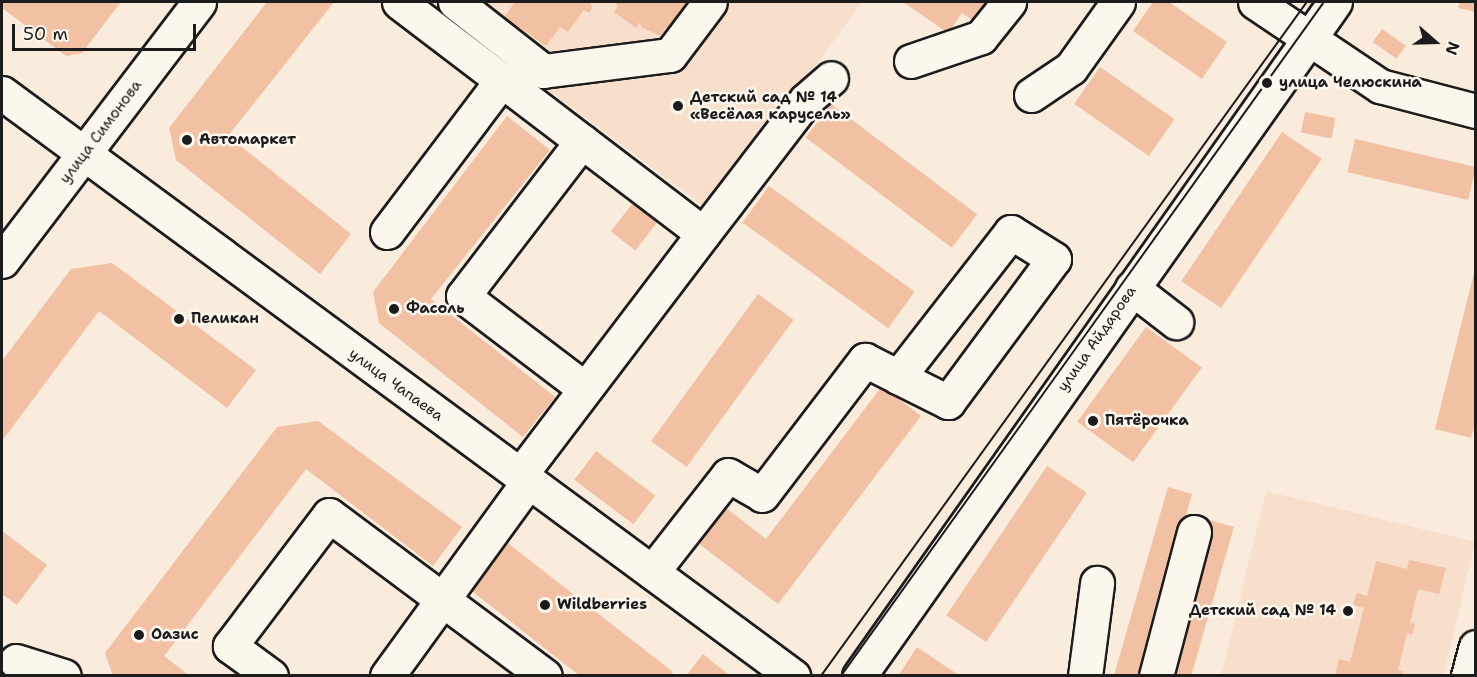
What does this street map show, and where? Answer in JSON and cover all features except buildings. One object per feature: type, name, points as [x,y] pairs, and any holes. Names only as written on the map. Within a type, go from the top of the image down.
[{"type":"street","name":"улица Симонова","points":[[2,261],[199,2]]},
{"type":"street","points":[[399,2],[703,234]]},
{"type":"street","points":[[454,2],[543,71],[670,56],[710,2]]},
{"type":"street","points":[[911,61],[981,37],[1009,2]]},
{"type":"street","points":[[1031,95],[1071,68],[1118,2]]},
{"type":"street","points":[[1255,2],[1308,40],[1380,86],[1476,111]]},
{"type":"street","name":"улица Айдарова","points":[[859,675],[1335,2]]},
{"type":"street","points":[[387,675],[443,598],[585,389],[806,100],[831,78]]},
{"type":"street","points":[[387,232],[502,80]]},
{"type":"street","name":"улица Чапаева","points":[[2,93],[524,479],[794,675]]},
{"type":"street","points":[[582,141],[463,296],[585,389]]},
{"type":"street","points":[[652,572],[728,475],[762,495],[865,360],[898,377],[948,402],[1053,259],[1011,232],[898,377]]},
{"type":"street","points":[[1132,288],[1176,322]]},
{"type":"street","points":[[271,675],[230,646],[329,515],[545,675]]},
{"type":"street","points":[[1156,675],[1194,532]]},
{"type":"street","points":[[1085,675],[1097,583]]},
{"type":"street","points":[[1468,675],[1476,647]]},
{"type":"street","points":[[16,662],[64,675]]},
{"type":"shaded area","name":"Детский сад № 14 «Весёлая карусель»","points":[[431,2],[862,2],[710,211]]},
{"type":"shaded area","name":"Детский сад № 14","points":[[1266,491],[1475,542],[1444,675],[1221,676]]},
{"type":"tram line","points":[[821,676],[1307,2]]},
{"type":"tram line","points":[[841,676],[1324,2]]},
{"type":"place","name":"улица Челюскина","points":[[1267,83]]},
{"type":"place","name":"Детский сад № 14 «Весёлая карусель»","points":[[678,106]]},
{"type":"place","name":"Автомаркет","points":[[187,140]]},
{"type":"place","name":"Фасоль","points":[[394,309]]},
{"type":"place","name":"Пеликан","points":[[179,319]]},
{"type":"place","name":"Пятёрочка","points":[[1093,421]]},
{"type":"place","name":"Wildberries","points":[[545,605]]},
{"type":"place","name":"Детский сад № 14","points":[[1348,611]]},
{"type":"place","name":"Оазис","points":[[139,635]]}]
